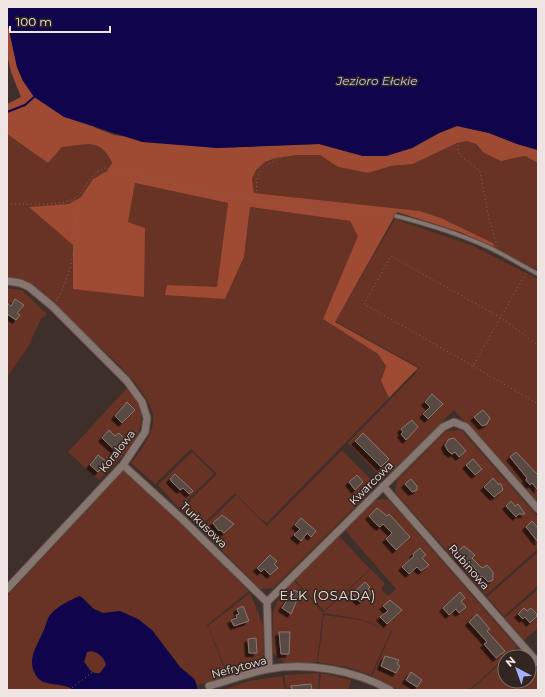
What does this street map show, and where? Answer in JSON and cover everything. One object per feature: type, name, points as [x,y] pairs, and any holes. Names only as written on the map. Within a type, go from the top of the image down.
[{"type":"street","name":"Koralowa","points":[[7,281],[20,283],[29,287],[52,306],[127,381],[142,402],[148,418],[145,432],[123,465],[7,588]]},
{"type":"street","name":"Kwarcowa","points":[[267,602],[443,427],[454,422],[466,427],[538,508]]},
{"type":"street","name":"Turkusowa","points":[[123,465],[182,518],[267,602]]},
{"type":"street","name":"Rubinowa","points":[[383,486],[538,663]]},
{"type":"street","points":[[267,602],[269,669]]},
{"type":"street","name":"Nefrytowa","points":[[209,686],[269,669],[323,667],[364,678],[390,690]]},
{"type":"lane","points":[[396,216],[432,226],[499,252],[538,274]]},
{"type":"path","points":[[458,145],[457,150],[460,154],[475,165],[480,172],[489,219],[499,252]]},
{"type":"path","points":[[258,200],[256,188],[257,175],[268,164],[283,157]]},
{"type":"path","points":[[7,204],[65,203],[78,196],[91,177],[100,170],[106,168],[202,191],[297,207],[396,216]]},
{"type":"path","points":[[52,306],[57,300],[69,269],[76,222],[73,199]]},
{"type":"path","points":[[538,345],[501,318],[391,256],[364,304],[538,404]]},
{"type":"path","points":[[472,366],[528,269]]},
{"type":"path","points":[[70,690],[94,671]]},
{"type":"shaded area","points":[[7,19],[17,67],[23,81],[96,128],[114,135],[217,148],[319,144],[363,156],[386,156],[412,148],[439,133],[457,126],[489,133],[517,144],[538,150],[538,163],[525,156],[501,161],[484,153],[476,144],[467,141],[457,143],[413,164],[391,166],[368,173],[338,167],[320,155],[297,155],[276,158],[265,162],[256,170],[252,179],[254,193],[420,211],[441,218],[493,243],[495,248],[460,232],[397,212],[335,322],[418,368],[389,398],[381,381],[386,366],[378,354],[323,319],[358,236],[350,221],[250,207],[244,257],[225,299],[165,295],[167,285],[217,287],[228,203],[135,183],[128,222],[145,228],[144,297],[73,289],[73,245],[29,207],[69,204],[81,197],[93,179],[107,171],[112,163],[103,149],[92,144],[86,144],[62,147],[48,163],[7,134],[7,104],[21,97],[11,72],[7,54]]},
{"type":"shaded area","points":[[7,134],[48,163],[62,147],[86,144],[97,146],[103,150],[112,164],[107,171],[93,179],[81,197],[69,204],[52,206],[73,245],[74,289],[128,222],[135,183],[228,203],[217,288],[167,285],[225,299],[244,257],[250,207],[350,221],[359,236],[323,319],[378,354],[386,366],[381,381],[389,398],[267,523],[235,493],[200,527],[181,509],[217,474],[191,449],[155,484],[131,463],[144,446],[153,425],[152,411],[138,386],[115,361],[38,289],[20,281],[7,278]]},
{"type":"shaded area","points":[[467,141],[474,143],[482,151],[495,158],[504,160],[525,156],[538,163],[538,270],[495,248],[493,243],[441,218],[420,211],[254,193],[252,179],[256,170],[265,162],[276,158],[297,155],[321,155],[338,167],[368,173],[391,166],[413,164],[457,143]]},
{"type":"shaded area","points":[[395,219],[471,245],[538,279],[538,502],[454,410],[390,473],[378,474],[348,443],[416,373],[415,371],[420,368],[335,321]]},
{"type":"shaded area","points":[[7,288],[22,290],[47,314],[41,319],[28,347],[7,377]]},
{"type":"shaded area","points":[[127,388],[138,403],[141,414],[141,425],[131,446],[99,480],[68,452]]},
{"type":"shaded area","points":[[461,430],[538,517],[538,549],[486,595],[395,492],[397,480],[446,431]]},
{"type":"shaded area","points":[[342,450],[371,480],[370,487],[367,491],[369,493],[273,588],[260,589],[201,529],[236,495],[267,526]]},
{"type":"shaded area","points":[[192,452],[214,474],[179,508],[158,485]]},
{"type":"shaded area","points":[[124,470],[179,521],[249,591],[207,625],[228,677],[197,685],[192,676],[180,667],[152,630],[138,619],[115,611],[110,613],[101,612],[89,605],[83,597],[66,603],[51,614],[32,660],[34,671],[40,680],[65,686],[74,690],[7,690],[7,596]]},
{"type":"shaded area","points":[[388,499],[517,647],[515,649],[497,649],[497,665],[469,690],[399,690],[372,676],[392,631],[360,619],[323,613],[371,569],[385,584],[381,589],[388,596],[396,589],[345,530],[375,500]]},
{"type":"shaded area","points":[[339,536],[370,569],[324,611],[295,580]]},
{"type":"shaded area","points":[[538,552],[538,586],[504,616],[487,597]]},
{"type":"shaded area","points":[[294,581],[323,613],[317,662],[289,665],[273,654],[273,612],[280,595]]},
{"type":"shaded area","points":[[538,589],[538,628],[524,640],[505,618]]},
{"type":"shaded area","points":[[250,593],[263,625],[264,654],[254,669],[229,677],[208,626]]},
{"type":"shaded area","points":[[324,615],[361,620],[391,631],[371,675],[346,667],[318,662]]},
{"type":"shaded area","points":[[92,651],[99,654],[105,662],[106,665],[100,673],[92,672],[84,662],[87,652]]},
{"type":"shaded area","points":[[497,666],[497,689],[537,689],[537,670],[538,671],[538,690],[471,690]]},
{"type":"shaded area","points":[[319,673],[318,690],[287,690],[284,675]]},
{"type":"shaded area","points":[[321,673],[351,680],[348,690],[319,690]]},
{"type":"shaded area","points":[[282,676],[285,690],[223,690],[249,681]]},
{"type":"water","name":"Jezioro Ełckie","points":[[7,7],[538,7],[538,150],[517,144],[489,133],[457,126],[439,133],[412,148],[386,156],[363,156],[319,144],[217,148],[142,142],[64,117],[34,97],[23,81],[17,67],[7,21]]},
{"type":"water","points":[[80,596],[94,609],[103,613],[120,611],[138,619],[152,630],[180,667],[195,680],[198,690],[74,690],[65,686],[40,680],[32,666],[32,660],[48,619],[57,608]],"holes":[[[87,652],[95,652],[101,656],[106,665],[100,673],[92,672],[84,662]]]},
{"type":"building","points":[[15,299],[24,305],[17,313],[20,315],[16,320],[7,314],[7,303],[11,306]]},
{"type":"building","points":[[432,394],[443,404],[428,419],[423,414],[430,407],[425,402]]},
{"type":"building","points":[[127,402],[135,410],[122,423],[115,416]]},
{"type":"building","points":[[483,410],[490,418],[487,424],[482,426],[474,417]]},
{"type":"building","points":[[412,420],[418,427],[406,440],[401,434],[403,432],[401,429]]},
{"type":"building","points":[[109,430],[115,436],[119,433],[125,439],[121,443],[123,445],[117,452],[102,438]]},
{"type":"building","points":[[363,433],[389,459],[381,467],[355,441]]},
{"type":"building","points":[[454,438],[466,451],[459,457],[455,452],[452,454],[448,451],[445,445],[449,439]]},
{"type":"building","points":[[516,452],[538,475],[538,490],[532,483],[530,485],[526,480],[527,478],[510,457]]},
{"type":"building","points":[[98,455],[107,462],[98,472],[90,465]]},
{"type":"building","points":[[473,459],[482,469],[475,475],[466,465]]},
{"type":"building","points":[[175,474],[193,491],[189,494],[183,488],[180,490],[170,479]]},
{"type":"building","points":[[357,475],[363,482],[355,490],[349,482]]},
{"type":"building","points":[[493,478],[498,484],[501,484],[503,490],[494,497],[484,487]]},
{"type":"building","points":[[411,479],[417,486],[417,490],[412,492],[405,484]]},
{"type":"building","points":[[511,501],[515,506],[518,504],[525,514],[519,514],[516,517],[506,506]]},
{"type":"building","points":[[377,508],[387,516],[389,514],[410,537],[396,550],[386,539],[392,533],[383,524],[380,527],[369,516]]},
{"type":"building","points":[[222,515],[234,524],[224,533],[220,530],[219,531],[213,523]]},
{"type":"building","points":[[301,518],[316,531],[311,537],[307,533],[301,541],[294,535],[300,529],[295,525]]},
{"type":"building","points":[[532,521],[538,528],[538,542],[526,527]]},
{"type":"building","points":[[464,546],[475,555],[472,558],[481,567],[483,568],[487,565],[493,572],[493,580],[488,582],[482,576],[479,578],[474,573],[477,571],[470,563],[468,566],[460,558],[457,552]]},
{"type":"building","points":[[420,548],[426,555],[422,558],[429,565],[421,571],[417,567],[409,574],[402,567]]},
{"type":"building","points":[[270,555],[277,561],[274,564],[278,568],[270,575],[264,569],[261,572],[257,568]]},
{"type":"building","points":[[365,582],[370,587],[368,589],[372,593],[360,602],[352,594]]},
{"type":"building","points":[[294,590],[300,593],[291,614],[282,608]]},
{"type":"building","points":[[460,592],[465,598],[461,601],[466,607],[459,613],[456,609],[449,615],[443,608]]},
{"type":"building","points":[[390,600],[402,610],[387,624],[380,617],[388,611],[383,606]]},
{"type":"building","points":[[243,606],[249,621],[234,626],[231,620],[237,618],[236,615],[239,614],[237,609]]},
{"type":"building","points":[[524,608],[527,611],[531,608],[536,613],[537,616],[530,623],[525,617],[523,619],[518,614]]},
{"type":"building","points":[[477,614],[490,629],[487,631],[503,649],[497,649],[496,658],[484,644],[487,642],[469,622]]},
{"type":"building","points":[[279,632],[290,632],[289,654],[281,654]]},
{"type":"building","points":[[256,638],[257,653],[249,653],[248,639]]},
{"type":"building","points":[[385,656],[399,660],[397,664],[400,666],[396,673],[381,666]]},
{"type":"building","points":[[411,672],[422,680],[417,687],[406,680]]},
{"type":"building","points":[[311,684],[312,690],[292,690],[291,686]]},
{"type":"waterway","points":[[7,112],[25,105],[34,97]]},
{"type":"district","name":"EŁK (OSADA)","points":[[328,595]]}]
